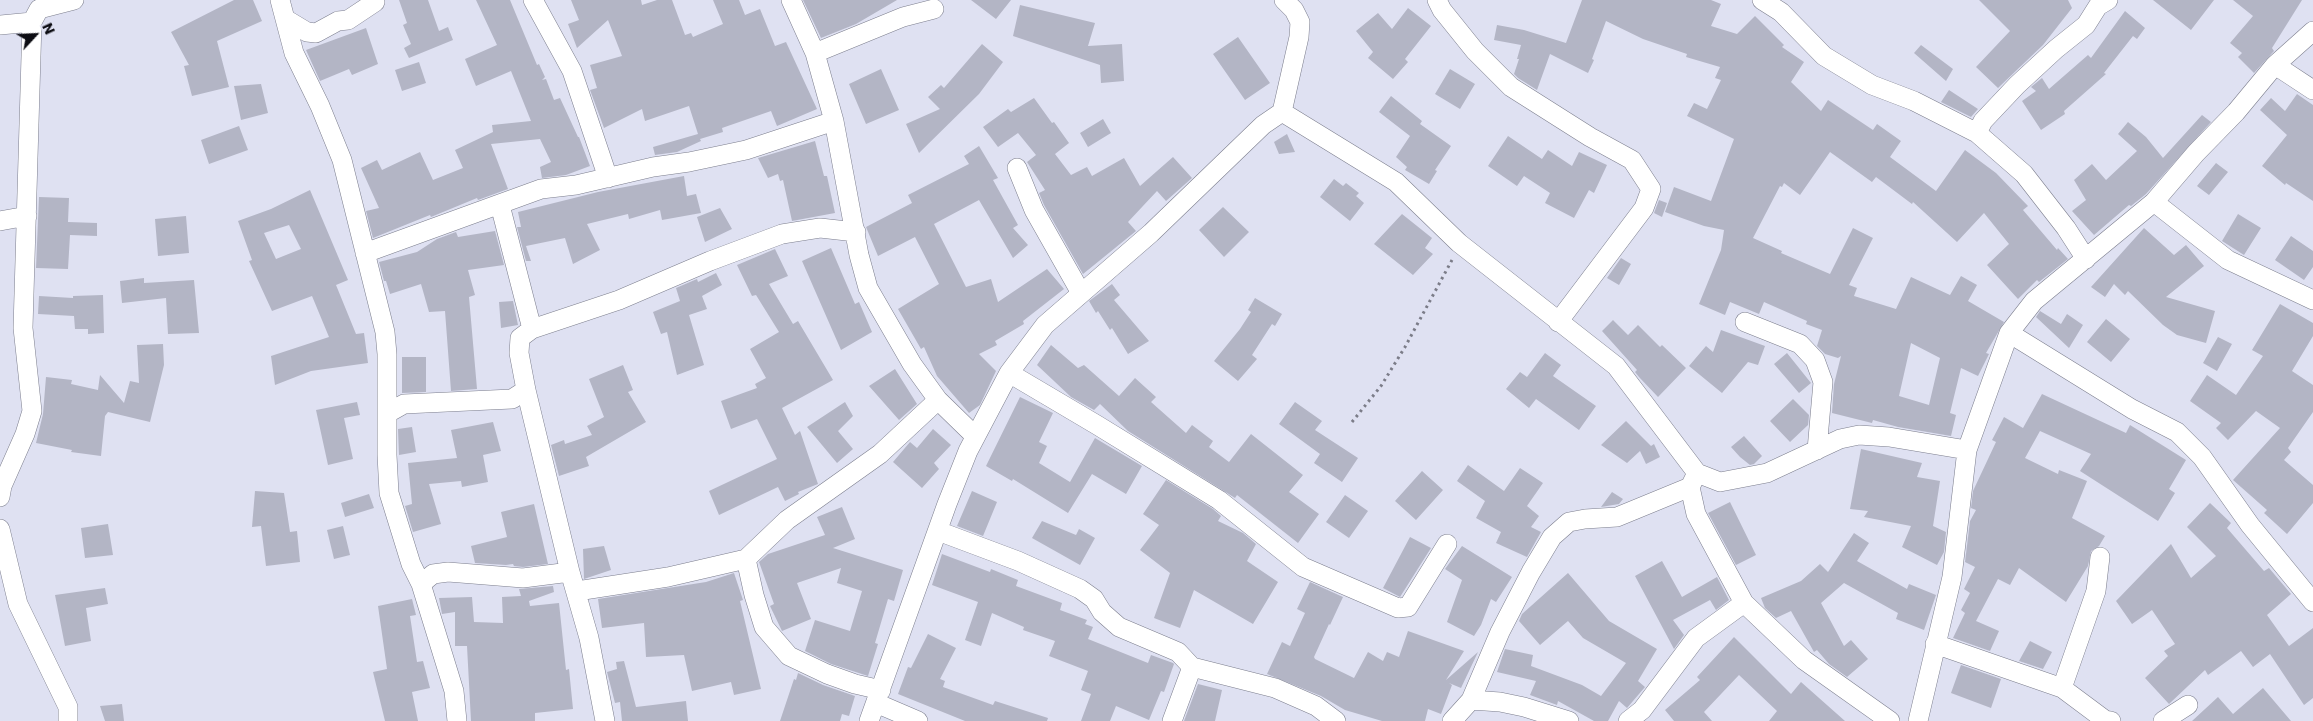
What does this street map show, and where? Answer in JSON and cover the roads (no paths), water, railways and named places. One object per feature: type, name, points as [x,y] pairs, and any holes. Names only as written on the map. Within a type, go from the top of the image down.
[{"type":"street","points":[[0,25],[35,10],[74,0]]},
{"type":"street","points":[[280,0],[287,20],[288,37],[294,53],[320,106],[342,160],[385,332],[389,493],[411,564],[421,584],[454,691],[457,721]]},
{"type":"street","points":[[533,0],[572,71],[608,178]]},
{"type":"street","points":[[791,0],[815,53],[834,121],[859,255],[868,288],[912,364],[938,400],[976,436]]},
{"type":"street","points":[[869,721],[938,531],[976,436],[1009,373],[1045,325],[1151,232],[1263,125],[1282,112],[1299,36],[1300,22],[1294,10],[1284,0]]},
{"type":"street","points":[[1437,0],[1475,51],[1511,88],[1590,137],[1632,160],[1651,189],[1644,208],[1558,322]]},
{"type":"street","points":[[1762,0],[1781,12],[1824,56],[1872,85],[1914,101],[1977,133],[2024,174],[2066,228],[2086,259]]},
{"type":"street","points":[[1977,133],[1983,121],[2017,85],[2056,49],[2086,25],[2098,6],[2108,0]]},
{"type":"street","points":[[287,20],[307,32],[316,32],[338,21],[348,20],[375,2]]},
{"type":"street","points":[[815,53],[903,17],[934,9]]},
{"type":"street","points":[[0,497],[2,486],[25,434],[32,411],[24,328],[35,10]]},
{"type":"street","points":[[1918,721],[1952,577],[1967,450],[2009,333],[2034,301],[2154,202],[2166,186],[2236,112],[2275,65],[2313,31]]},
{"type":"street","points":[[2275,65],[2313,90]]},
{"type":"street","points":[[1282,112],[1396,182],[1459,243],[1616,366],[1693,480],[1696,514],[1744,602],[1804,660],[1890,721]]},
{"type":"street","points":[[365,253],[541,189],[576,185],[653,167],[689,162],[746,150],[834,121]]},
{"type":"street","points":[[1017,168],[1034,210],[1080,293]]},
{"type":"street","points":[[2154,202],[2228,260],[2313,300]]},
{"type":"street","points":[[500,205],[532,330]]},
{"type":"street","points":[[0,221],[27,216]]},
{"type":"street","points":[[605,721],[589,638],[570,572],[526,390],[519,353],[520,338],[532,330],[619,300],[710,261],[782,234],[820,228],[856,232]]},
{"type":"street","points":[[1745,322],[1800,344],[1815,360],[1823,382],[1816,450]]},
{"type":"street","points":[[2009,333],[2132,409],[2176,432],[2202,457],[2244,517],[2310,593]]},
{"type":"street","points":[[1009,373],[1219,500],[1303,567],[1398,608],[1408,607],[1446,544]]},
{"type":"street","points":[[388,413],[404,404],[512,399],[526,390]]},
{"type":"street","points":[[577,591],[668,577],[746,559],[787,520],[880,454],[938,400]]},
{"type":"street","points":[[1452,721],[1472,700],[1500,632],[1531,572],[1552,537],[1569,522],[1617,517],[1693,480],[1720,482],[1767,473],[1840,440],[1859,435],[1889,437],[1967,450]]},
{"type":"street","points":[[0,529],[18,604],[68,706],[68,721]]},
{"type":"street","points":[[938,531],[1018,561],[1080,588],[1094,599],[1102,612],[1119,627],[1178,652],[1192,668],[1275,688],[1316,706],[1336,721]]},
{"type":"street","points":[[2062,688],[2096,591],[2100,557]]},
{"type":"street","points":[[746,559],[764,627],[789,656],[879,696],[918,721]]},
{"type":"street","points":[[421,584],[433,574],[448,572],[523,578],[570,572]]},
{"type":"street","points":[[1641,717],[1696,638],[1744,602]]},
{"type":"street","points":[[1935,644],[2062,688],[2105,720],[2111,721]]},
{"type":"street","points":[[1172,721],[1192,668]]},
{"type":"street","points":[[1472,700],[1500,702],[1524,707],[1569,721]]},
{"type":"street","points":[[2162,721],[2188,704]]}]
